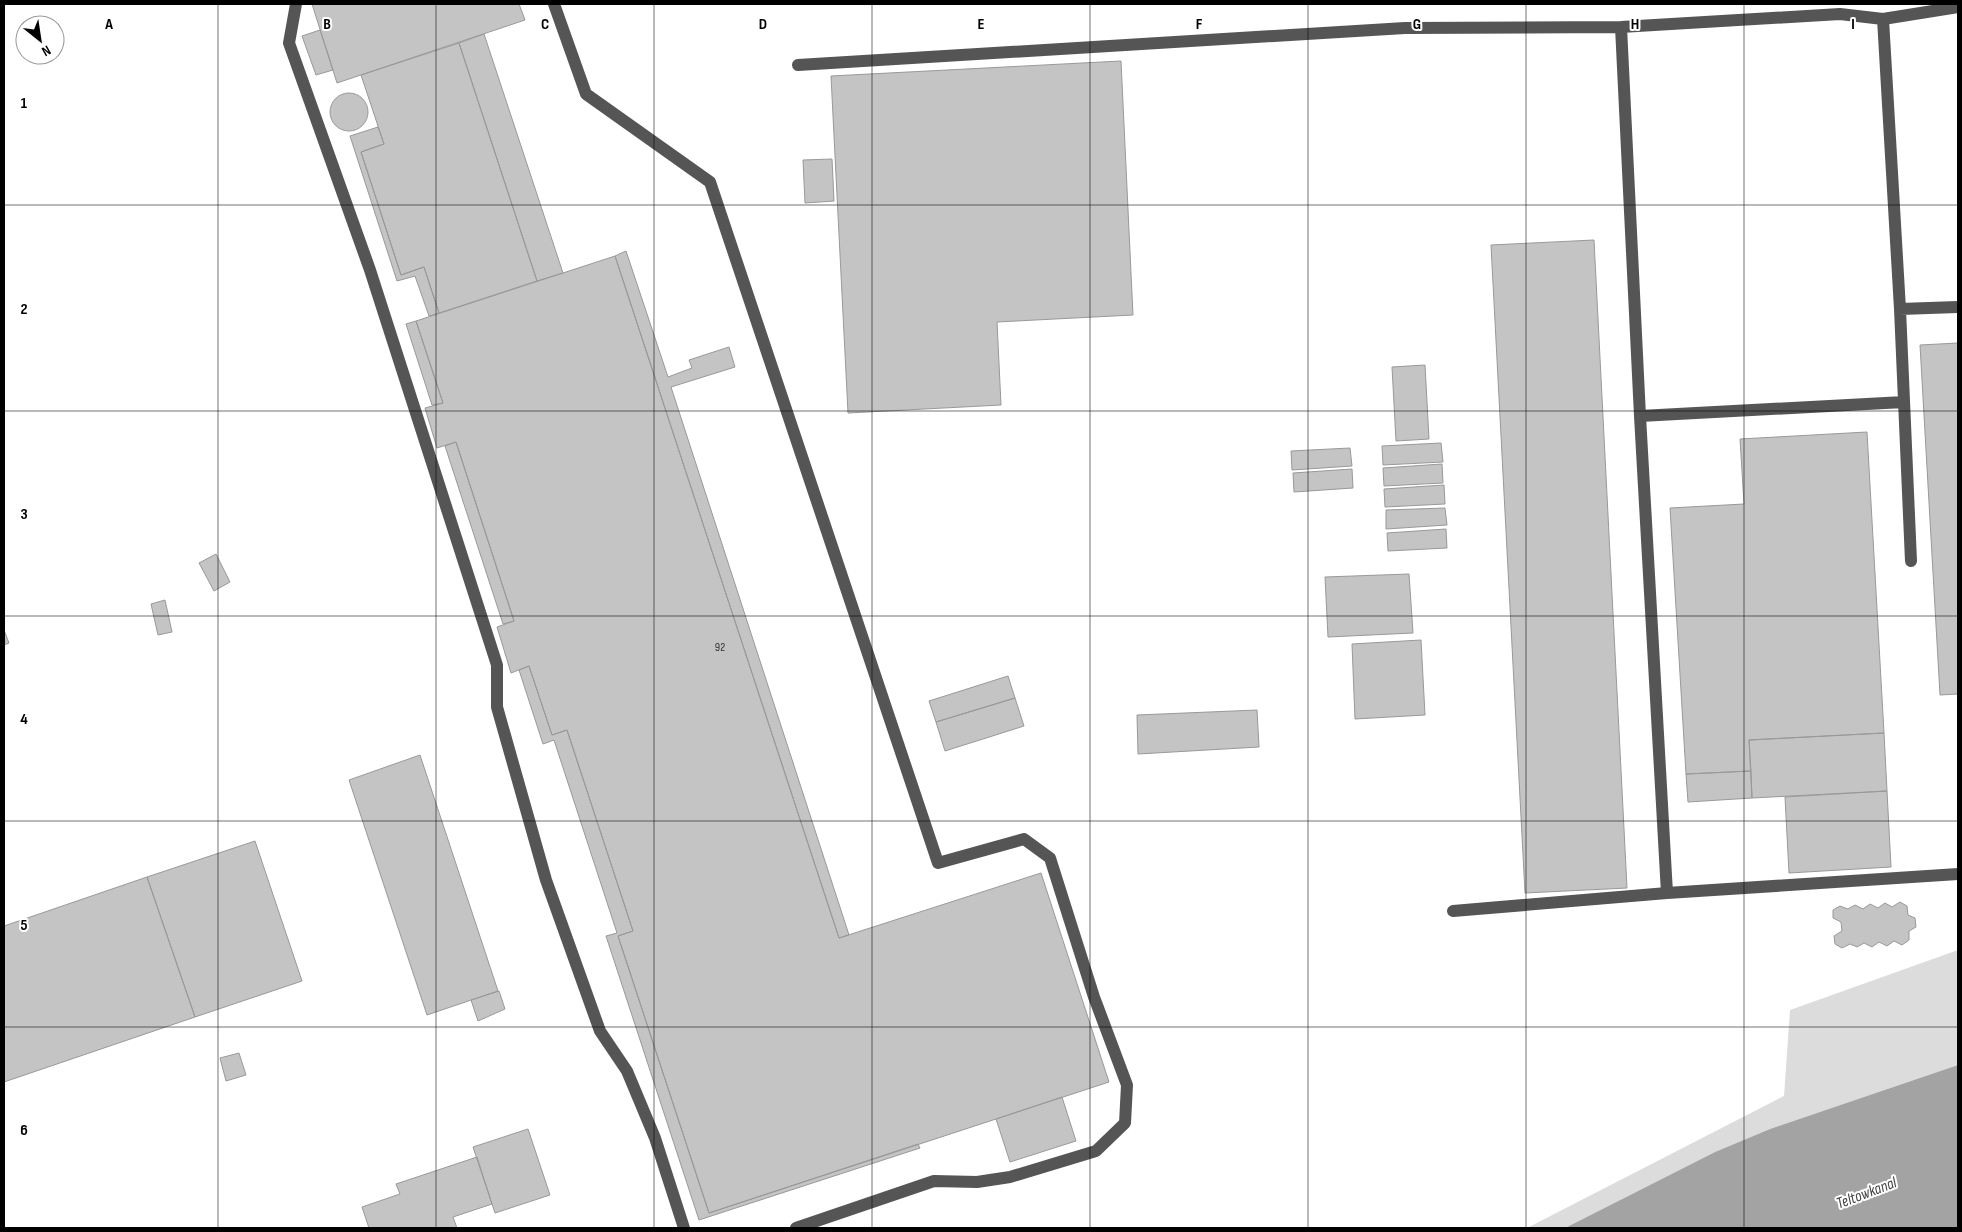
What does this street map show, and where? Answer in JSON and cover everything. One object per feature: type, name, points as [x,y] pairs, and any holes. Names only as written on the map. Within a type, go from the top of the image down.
[{"type":"lane","points":[[296,4],[289,42],[370,270],[497,665],[497,708],[546,880],[600,1031],[627,1071],[655,1138],[684,1228]]},
{"type":"lane","points":[[554,4],[586,94],[710,182],[938,863],[1024,838],[1050,858],[1094,997],[1127,1085],[1125,1123],[1096,1150],[1010,1177],[977,1182],[934,1181],[796,1228]]},
{"type":"lane","points":[[798,65],[1405,28],[1621,27],[1840,14],[1883,19],[1958,7]]},
{"type":"lane","points":[[1883,19],[1900,309],[1911,561]]},
{"type":"lane","points":[[1621,27],[1640,416],[1668,893]]},
{"type":"lane","points":[[1900,309],[1958,307]]},
{"type":"lane","points":[[1640,416],[1904,402]]},
{"type":"lane","points":[[1453,911],[1668,893],[1958,874]]},
{"type":"shaded area","points":[[1958,950],[1958,1065],[1770,1129],[1715,1152],[1565,1228],[1527,1228],[1784,1096],[1790,1010]]},
{"type":"water","name":"Teltowkanal","points":[[1958,1065],[1958,1228],[1565,1228],[1715,1152],[1770,1129]]},
{"type":"building","points":[[312,4],[519,4],[525,20],[337,83]]},
{"type":"building","points":[[320,30],[333,70],[316,75],[302,36]]},
{"type":"building","points":[[484,34],[563,273],[537,281],[459,43]]},
{"type":"building","points":[[459,43],[537,281],[439,313],[424,267],[401,275],[361,152],[384,144],[361,75]]},
{"type":"building","points":[[1121,61],[1133,315],[997,322],[1001,405],[848,413],[831,76]]},
{"type":"building","points":[[349,93],[363,98],[368,112],[363,126],[349,131],[335,126],[330,112],[335,98]]},
{"type":"building","points":[[378,127],[384,144],[361,152],[401,275],[424,267],[439,313],[429,316],[415,276],[397,281],[350,136]]},
{"type":"building","points":[[832,159],[834,201],[805,203],[803,160]]},
{"type":"building","points":[[1594,240],[1627,888],[1525,893],[1491,245]]},
{"type":"building","points":[[626,251],[668,377],[692,368],[689,360],[729,347],[735,367],[671,387],[849,935],[839,938],[615,256]]},
{"type":"building","points":[[615,256],[839,938],[1041,873],[1109,1082],[709,1213],[618,936],[633,931],[567,730],[552,735],[529,666],[511,673],[497,627],[514,621],[456,442],[437,448],[425,408],[443,403],[416,321]]},
{"type":"building","points":[[416,321],[443,403],[432,405],[406,324]]},
{"type":"building","points":[[1958,343],[1958,694],[1940,695],[1920,345]]},
{"type":"building","points":[[1425,365],[1429,439],[1396,441],[1392,367]]},
{"type":"building","points":[[1867,432],[1884,733],[1749,740],[1751,771],[1686,774],[1670,508],[1744,504],[1740,439]]},
{"type":"building","points":[[456,442],[514,621],[503,624],[445,446]]},
{"type":"building","points":[[1441,443],[1443,462],[1383,465],[1382,446]]},
{"type":"building","points":[[1350,448],[1352,466],[1292,470],[1291,451]]},
{"type":"building","points":[[1442,464],[1443,483],[1384,486],[1383,468]]},
{"type":"building","points":[[1352,469],[1353,488],[1294,492],[1293,473]]},
{"type":"building","points":[[1444,485],[1445,504],[1385,507],[1384,489]]},
{"type":"building","points":[[1445,508],[1447,525],[1386,529],[1386,510]]},
{"type":"building","points":[[1446,529],[1447,548],[1388,551],[1387,533]]},
{"type":"building","points":[[216,554],[230,582],[214,591],[199,563]]},
{"type":"building","points":[[1409,574],[1413,633],[1328,637],[1325,577]]},
{"type":"building","points":[[165,600],[172,632],[158,635],[151,604]]},
{"type":"building","points":[[4,630],[9,643],[4,645]]},
{"type":"building","points":[[1421,640],[1425,715],[1355,719],[1352,644]]},
{"type":"building","points":[[529,666],[552,735],[567,730],[633,931],[618,936],[709,1213],[918,1144],[920,1148],[699,1220],[606,936],[617,933],[554,740],[543,744],[519,670]]},
{"type":"building","points":[[1008,676],[1015,698],[936,722],[929,701]]},
{"type":"building","points":[[1015,698],[1024,726],[945,751],[936,722]]},
{"type":"building","points":[[1257,710],[1259,747],[1138,754],[1137,715]]},
{"type":"building","points":[[1884,733],[1887,791],[1752,798],[1749,740]]},
{"type":"building","points":[[420,755],[498,991],[427,1015],[349,780]]},
{"type":"building","points":[[1751,771],[1752,798],[1688,802],[1686,774]]},
{"type":"building","points":[[1887,791],[1891,867],[1789,873],[1785,797]]},
{"type":"building","points":[[255,841],[302,981],[195,1017],[147,877]]},
{"type":"building","points":[[147,877],[195,1017],[4,1082],[4,926]]},
{"type":"building","points":[[1900,902],[1907,906],[1908,915],[1915,918],[1916,927],[1909,931],[1909,940],[1902,945],[1894,941],[1887,946],[1879,942],[1872,947],[1864,943],[1857,947],[1850,944],[1842,948],[1835,944],[1834,936],[1842,931],[1841,922],[1833,918],[1833,910],[1840,906],[1848,909],[1855,905],[1863,909],[1870,904],[1878,908],[1885,903],[1892,907]]},
{"type":"building","points":[[499,991],[505,1009],[478,1021],[471,1000]]},
{"type":"building","points":[[239,1053],[246,1075],[226,1081],[220,1058]]},
{"type":"building","points":[[1062,1097],[1076,1141],[1010,1162],[996,1119]]},
{"type":"building","points":[[528,1129],[550,1195],[495,1213],[473,1147]]},
{"type":"building","points":[[477,1157],[492,1204],[453,1217],[457,1228],[369,1228],[362,1207],[400,1194],[396,1184]]}]
